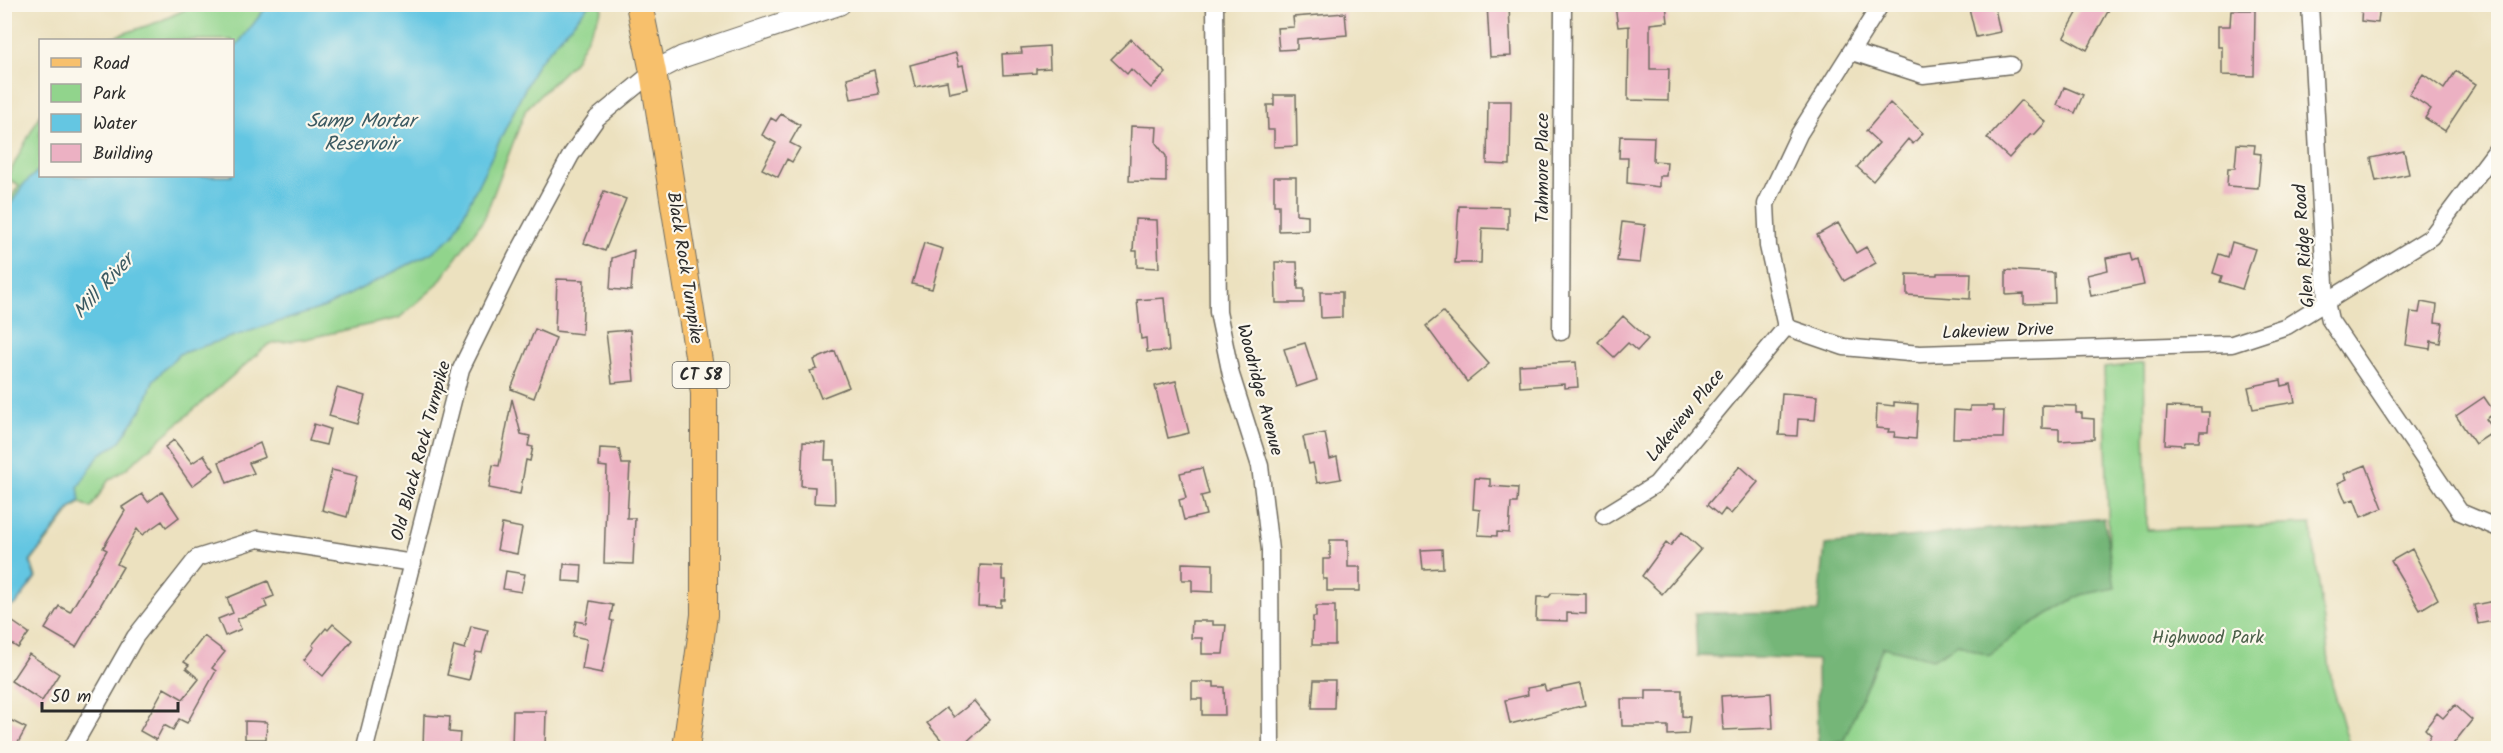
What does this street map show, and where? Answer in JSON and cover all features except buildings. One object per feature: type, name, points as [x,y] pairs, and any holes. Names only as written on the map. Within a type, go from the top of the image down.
[{"type":"main road","name":"Black Rock Turnpike","points":[[639,4],[653,72],[704,393],[704,615],[686,748]]},
{"type":"street","points":[[653,72],[682,57],[840,4]]},
{"type":"street","name":"Woodridge Avenue","points":[[1215,4],[1218,312],[1231,375],[1260,465],[1270,550],[1271,748]]},
{"type":"street","name":"Tahmore Place","points":[[1561,332],[1563,4]]},
{"type":"street","points":[[1785,327],[1768,246],[1766,204],[1799,134],[1881,4]]},
{"type":"street","name":"Glen Ridge Road","points":[[2310,4],[2326,302],[2330,320],[2460,512],[2499,528]]},
{"type":"street","points":[[1852,52],[1923,75],[2011,66]]},
{"type":"street","name":"Old Black Rock Turnpike","points":[[365,748],[461,369],[546,200],[588,130],[608,107],[653,72]]},
{"type":"street","name":"Lakeview Drive","points":[[1785,327],[1844,347],[1920,354],[2232,344],[2287,326],[2431,237],[2499,148]]},
{"type":"street","name":"Lakeview Place","points":[[1604,516],[1656,484],[1785,327]]},
{"type":"street","points":[[72,748],[135,637],[197,558],[258,539],[412,563]]},
{"type":"green space","name":"Samp Mortar Reservoir","points":[[195,5],[601,5],[602,10],[574,62],[526,109],[484,219],[436,286],[399,318],[305,339],[269,344],[127,468],[108,481],[91,508],[81,503],[72,508],[31,562],[36,577],[16,604],[5,608],[4,209],[19,185],[7,178],[39,116],[39,177],[234,177],[234,39],[107,39],[158,22]]},
{"type":"green space","name":"Highwood Park","points":[[2144,363],[2147,530],[2311,524],[2332,684],[2350,748],[1828,748],[1837,562],[2109,551],[2104,368]]},
{"type":"green space","points":[[2104,518],[2115,588],[2081,595],[2026,627],[1989,656],[1958,644],[1933,659],[1883,647],[1844,740],[1818,746],[1817,660],[1697,656],[1695,613],[1818,612],[1825,545]]},
{"type":"water","name":"Samp Mortar Reservoir","points":[[268,5],[589,5],[537,64],[453,236],[431,253],[325,307],[179,354],[153,381],[144,406],[118,444],[100,454],[78,487],[80,501],[72,506],[30,561],[35,578],[16,604],[5,608],[5,213],[23,185],[39,170],[39,177],[234,177],[234,49]]},
{"type":"water label","name":"Mill River","points":[[104,287]]}]
